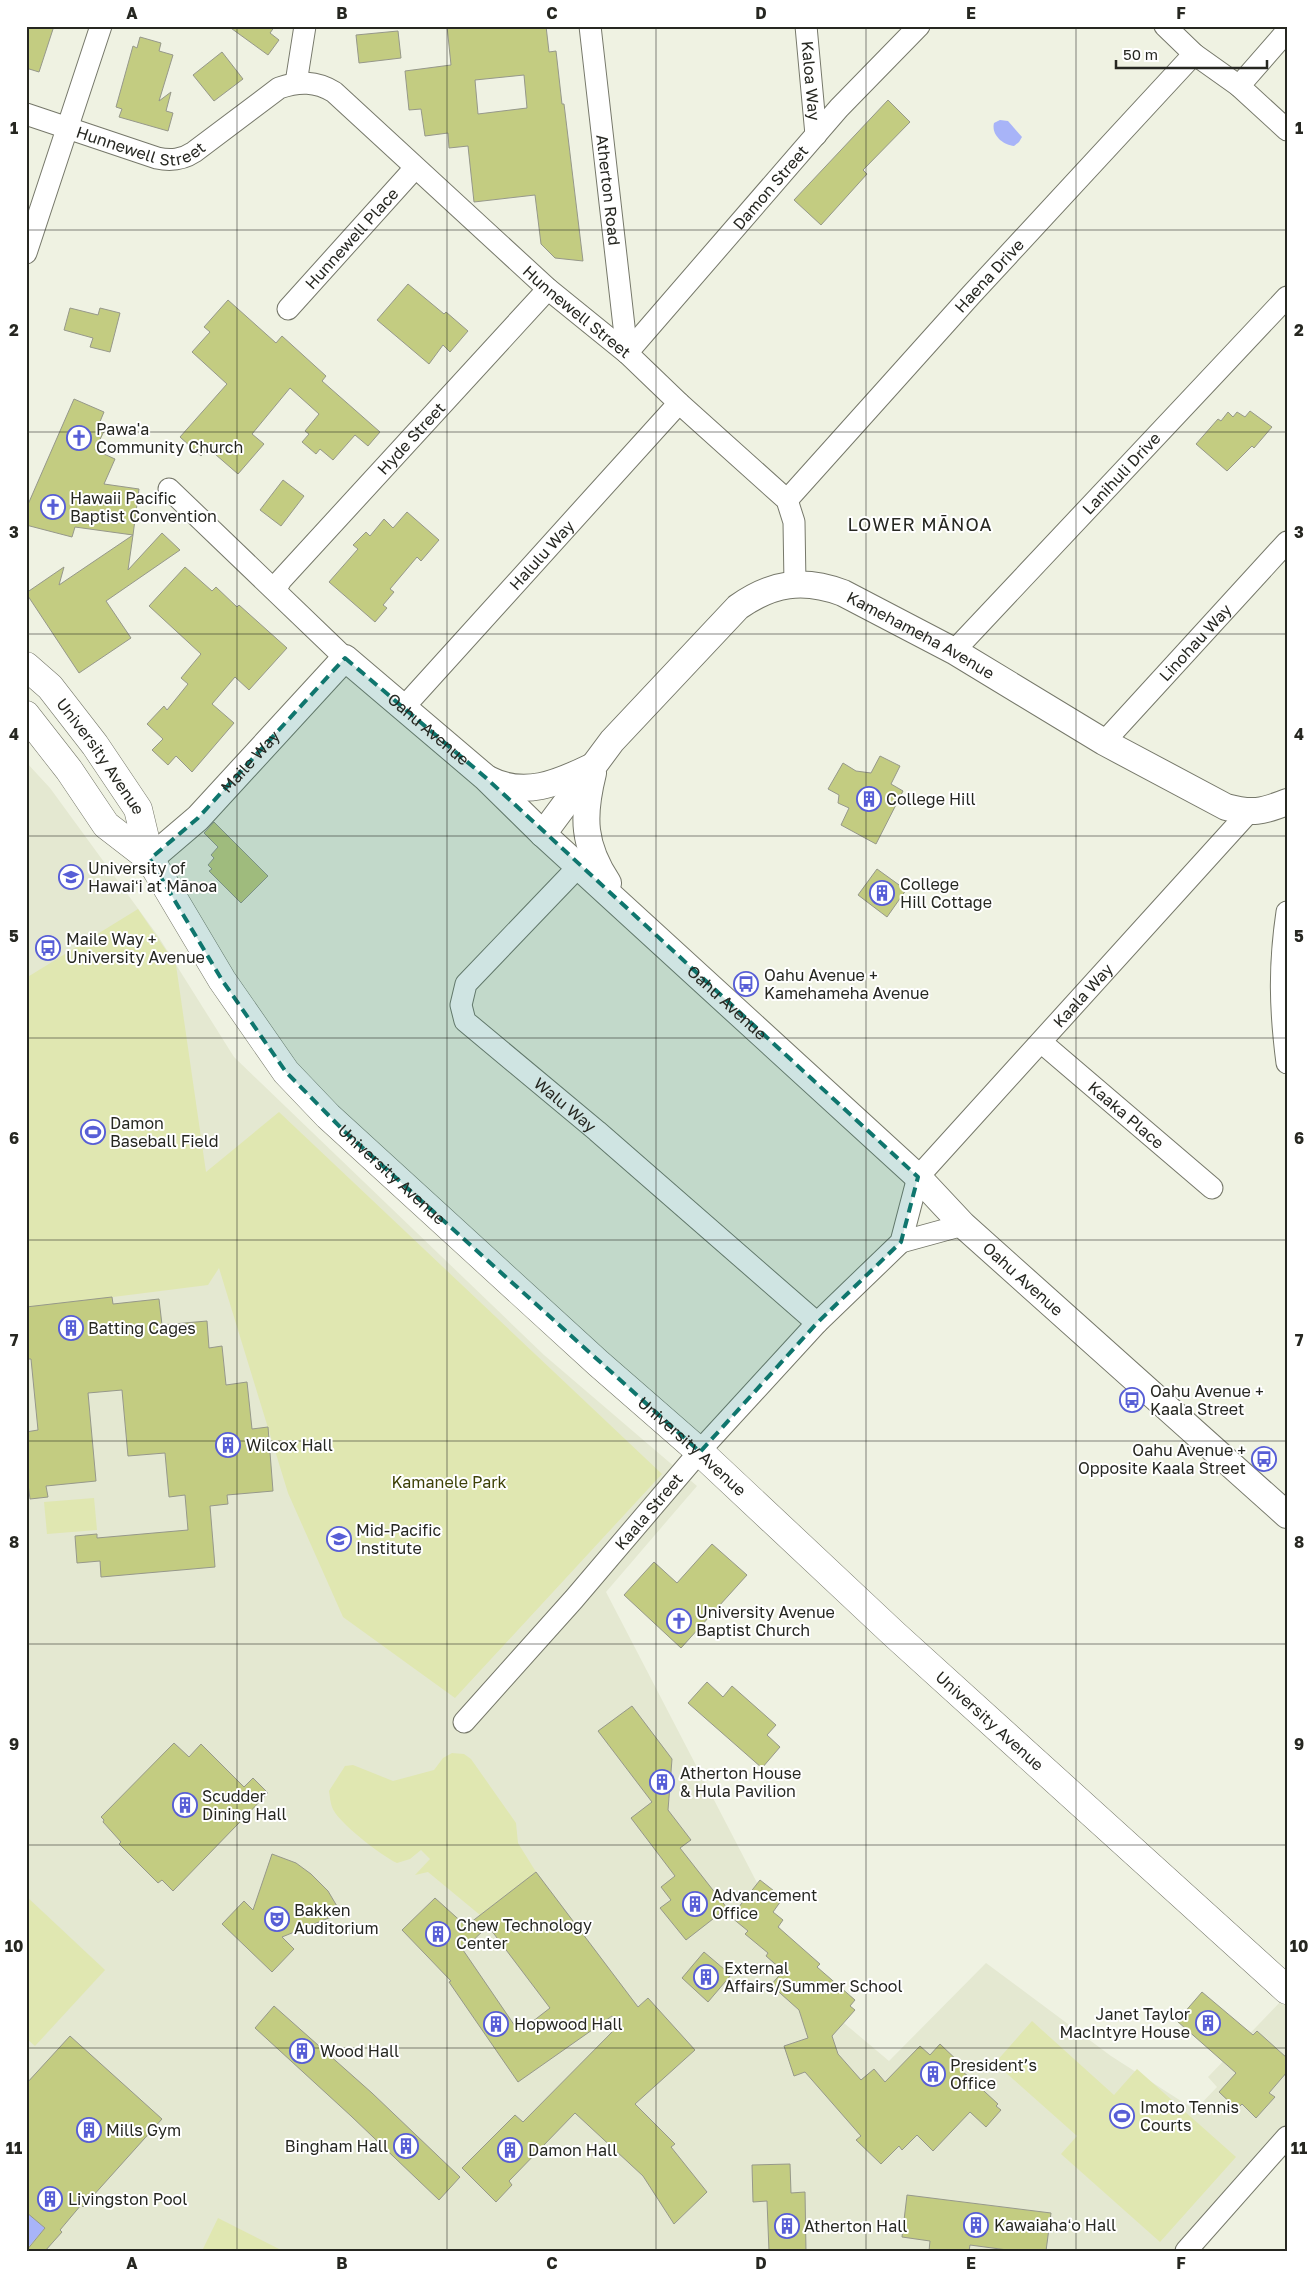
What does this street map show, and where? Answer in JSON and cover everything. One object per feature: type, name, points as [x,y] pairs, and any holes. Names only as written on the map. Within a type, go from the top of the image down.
[{"type":"main road","name":"University Avenue","points":[[26,666],[50,687],[94,745],[138,809],[150,859],[222,980],[286,1072],[339,1126],[590,1356],[700,1452],[894,1634],[1287,1990]]},
{"type":"main road","name":"University Avenue","points":[[26,715],[69,770],[106,824],[150,859]]},
{"type":"street","points":[[26,253],[101,26]]},
{"type":"street","points":[[296,83],[305,26]]},
{"type":"street","name":"Atherton Road","points":[[590,26],[627,353]]},
{"type":"street","name":"Kaloa Way","points":[[806,26],[816,135]]},
{"type":"street","name":"Damon Street","points":[[627,353],[838,108],[919,26]]},
{"type":"street","points":[[1165,26],[1194,54],[1239,86],[1287,130]]},
{"type":"street","points":[[1239,86],[1287,31]]},
{"type":"street","name":"Haena Drive","points":[[787,500],[971,295],[1194,54]]},
{"type":"street","name":"Hunnewell Street","points":[[26,114],[157,158],[179,159],[194,152],[272,93],[296,83],[320,85],[341,97],[415,168],[548,289],[627,353],[679,403],[787,500]]},
{"type":"street","name":"Hunnewell Place","points":[[288,310],[415,168]]},
{"type":"street","name":"Hyde Street","points":[[275,590],[281,580],[548,289]]},
{"type":"street","name":"Lanihuli Drive","points":[[954,650],[1287,297]]},
{"type":"street","name":"Halulu Way","points":[[404,707],[679,403]]},
{"type":"street","name":"Oahu Avenue","points":[[169,489],[345,658],[485,777],[543,834],[918,1177],[963,1224],[1287,1515]]},
{"type":"street","points":[[787,500],[794,522],[795,584]]},
{"type":"street","name":"Linohau Way","points":[[1104,742],[1287,542]]},
{"type":"street","name":"Kamehameha Avenue","points":[[621,904],[598,867],[587,837],[586,804],[595,765],[612,742],[738,607],[761,592],[795,584],[816,585],[843,592],[954,650],[1104,742],[1226,807],[1248,813],[1265,810],[1287,802]]},
{"type":"street","name":"Maile Way","points":[[150,859],[198,818],[345,658]]},
{"type":"street","points":[[543,834],[595,765]]},
{"type":"street","name":"Kamehameha Avenue","points":[[485,777],[507,786],[532,788],[558,783],[595,765]]},
{"type":"street","name":"Kaala Way","points":[[918,1177],[1248,813]]},
{"type":"street","name":"Walu Way","points":[[579,866],[466,984],[461,1005],[465,1021],[597,1131],[817,1323]]},
{"type":"street","points":[[1287,912],[1281,951],[1280,1007],[1287,1063]]},
{"type":"street","name":"Kaaka Place","points":[[1041,1042],[1212,1188]]},
{"type":"street","points":[[901,1242],[918,1177]]},
{"type":"street","name":"Kaala Street","points":[[464,1722],[574,1599],[700,1452],[817,1323],[901,1242],[963,1224]]},
{"type":"street","points":[[1186,2251],[1287,2137]]},
{"type":"highlighted area","points":[[345,658],[485,777],[918,1177],[901,1242],[817,1323],[700,1452],[344,1131],[286,1072],[222,980],[150,859],[198,818]]},
{"type":"shaded area","name":"Mid-Pacific Institute","points":[[26,762],[50,788],[158,936],[234,1057],[544,1355],[697,1486],[606,1592],[819,2002],[889,2061],[986,1963],[1111,2056],[1195,2110],[1217,2087],[1208,2077],[1284,1998],[1287,1998],[1287,2125],[1191,2251],[26,2251]]},
{"type":"green space","name":"Kamanele Park","points":[[138,909],[176,965],[206,1172],[279,1112],[662,1474],[455,1698],[343,1617],[288,1493],[219,1268],[208,1285],[26,1308],[26,978]]},
{"type":"green space","points":[[94,1498],[97,1530],[47,1534],[44,1502]]},
{"type":"green space","points":[[452,1753],[464,1754],[471,1759],[516,1823],[518,1843],[536,1872],[480,1915],[428,1872],[415,1875],[430,1859],[421,1850],[410,1859],[397,1863],[371,1846],[342,1821],[330,1801],[329,1791],[345,1766],[353,1765],[393,1781],[434,1770],[443,1758]]},
{"type":"green space","points":[[26,1896],[105,1970],[35,2046],[26,2038]]},
{"type":"green space","name":"Imoto Tennis Courts","points":[[1032,2021],[1114,2095],[1137,2069],[1236,2157],[1160,2242],[1061,2154],[1077,2136],[995,2063]]},
{"type":"green space","points":[[218,2218],[283,2251],[202,2251]]},
{"type":"water","points":[[1000,120],[1008,121],[1022,137],[1014,146],[999,139],[994,132],[994,123]]},
{"type":"water","points":[[26,2212],[45,2228],[26,2250]]},
{"type":"building","points":[[26,26],[54,26],[39,72],[26,68]]},
{"type":"building","points":[[228,26],[275,26],[270,33],[279,40],[268,55]]},
{"type":"building","points":[[447,26],[546,26],[549,52],[556,51],[583,261],[555,258],[541,244],[535,195],[474,202],[468,146],[449,148],[448,133],[425,136],[421,109],[409,110],[405,71],[451,65]],"holes":[[[524,75],[527,108],[478,114],[475,80]]]},
{"type":"building","points":[[398,31],[401,58],[359,63],[356,35]]},
{"type":"building","points":[[140,37],[161,43],[159,51],[173,55],[159,101],[171,92],[166,111],[173,113],[168,131],[119,117],[122,109],[116,107],[133,46],[137,48]]},
{"type":"building","points":[[222,52],[243,79],[214,101],[193,75]]},
{"type":"building","points":[[888,100],[910,122],[863,170],[867,174],[821,225],[794,200]]},
{"type":"building","points":[[408,284],[468,331],[450,352],[443,345],[429,364],[377,320]]},
{"type":"building","points":[[228,300],[276,343],[282,336],[326,376],[322,381],[380,432],[368,446],[355,435],[333,460],[320,449],[316,454],[302,442],[309,434],[305,431],[319,414],[290,388],[252,434],[264,444],[238,474],[208,448],[201,456],[180,437],[227,384],[192,352],[210,332],[204,327]]},
{"type":"building","points":[[70,308],[98,315],[100,308],[120,313],[110,352],[90,347],[93,338],[64,330]]},
{"type":"building","points":[[74,399],[104,412],[99,424],[106,427],[95,450],[115,459],[104,484],[139,489],[133,535],[75,527],[72,537],[26,525],[26,509]]},
{"type":"building","points":[[1250,411],[1272,427],[1254,448],[1252,446],[1227,471],[1196,444],[1218,419],[1221,421],[1228,412],[1233,417],[1237,412],[1245,417]]},
{"type":"building","points":[[283,480],[304,496],[281,526],[260,510]]},
{"type":"building","points":[[407,512],[439,540],[421,561],[417,557],[390,589],[394,592],[383,605],[387,608],[375,622],[329,582],[358,549],[353,545],[366,532],[370,536],[384,519],[393,528]]},
{"type":"building","points":[[162,533],[180,550],[106,601],[131,638],[79,673],[26,593],[64,567],[59,585],[133,535],[128,570]]},
{"type":"building","points":[[185,567],[212,591],[216,587],[237,607],[239,605],[287,648],[249,690],[235,677],[212,704],[234,723],[192,772],[176,756],[168,765],[152,750],[163,739],[147,724],[164,706],[167,710],[188,684],[181,678],[201,654],[149,606]]},
{"type":"building","name":"College Hill","points":[[880,756],[900,766],[891,784],[903,791],[876,844],[841,825],[849,808],[838,803],[839,795],[828,789],[843,763],[856,771],[871,773]]},
{"type":"building","points":[[214,822],[268,876],[241,903],[209,871],[212,869],[208,865],[214,858],[211,855],[218,847],[204,833]]},
{"type":"building","name":"College Hill Cottage","points":[[877,869],[906,890],[887,917],[858,895]]},
{"type":"building","points":[[112,1297],[113,1304],[159,1299],[162,1325],[207,1321],[209,1348],[222,1346],[226,1385],[247,1382],[252,1429],[268,1427],[273,1491],[227,1495],[228,1504],[210,1506],[215,1567],[101,1577],[100,1561],[77,1563],[75,1536],[97,1534],[97,1538],[188,1530],[185,1495],[169,1497],[165,1453],[128,1456],[122,1390],[88,1393],[96,1481],[46,1486],[48,1497],[30,1499],[26,1469],[26,1432],[38,1430],[31,1359],[26,1359],[26,1307]]},
{"type":"building","name":"University Avenue Baptist Church","points":[[712,1544],[747,1575],[681,1648],[624,1595],[654,1562],[677,1583]]},
{"type":"building","points":[[707,1682],[723,1697],[732,1686],[776,1725],[767,1735],[780,1747],[762,1768],[688,1703]]},
{"type":"building","name":"Atherton House & Hula Pavilion","points":[[632,1706],[672,1759],[668,1810],[691,1840],[680,1848],[727,1908],[686,1940],[660,1908],[671,1900],[661,1887],[675,1876],[631,1818],[652,1802],[598,1731]]},
{"type":"building","name":"Scudder Dining Hall","points":[[174,1743],[189,1757],[201,1744],[244,1787],[253,1778],[268,1793],[173,1891],[162,1880],[158,1883],[119,1844],[121,1842],[103,1822],[104,1820],[101,1817]]},
{"type":"building","name":"Bakken Auditorium","points":[[272,1854],[296,1863],[311,1874],[328,1891],[341,1913],[282,1937],[294,1949],[272,1972],[222,1924],[244,1901],[253,1910]]},
{"type":"building","points":[[536,1872],[638,2007],[648,1998],[695,2050],[635,2104],[675,2144],[671,2147],[707,2192],[674,2224],[643,2176],[575,2113],[509,2181],[512,2185],[496,2202],[462,2168],[515,2115],[523,2122],[619,2025],[612,2016],[518,2082],[449,1982],[451,1981],[402,1930],[435,1898],[466,1926]],"holes":[[[488,1926],[550,2008],[519,2032],[463,1950]]]},
{"type":"building","points":[[760,1880],[783,1898],[773,1912],[783,1920],[778,1927],[820,1964],[817,1967],[855,2000],[850,2006],[855,2010],[832,2036],[838,2054],[861,2080],[874,2069],[885,2082],[920,2046],[930,2055],[940,2044],[963,2066],[960,2069],[998,2104],[996,2106],[1001,2110],[986,2127],[970,2112],[933,2151],[917,2135],[902,2150],[899,2146],[881,2164],[856,2140],[861,2136],[805,2072],[794,2076],[784,2046],[808,2038],[799,2010],[771,1985],[783,1971],[766,1956],[768,1953],[745,1934],[748,1931],[731,1917]]},
{"type":"building","name":"External Affairs/Summer School","points":[[704,1952],[731,1975],[708,2002],[682,1978]]},
{"type":"building","points":[[1202,1992],[1253,2035],[1257,2031],[1287,2058],[1287,2072],[1269,2093],[1275,2097],[1256,2118],[1242,2104],[1237,2109],[1219,2092],[1236,2073],[1177,2021]]},
{"type":"building","points":[[274,2006],[372,2093],[460,2177],[439,2200],[255,2028]]},
{"type":"building","name":"Mills Gym","points":[[70,2036],[162,2119],[83,2207],[81,2205],[60,2230],[62,2232],[45,2251],[26,2251],[45,2228],[26,2212],[26,2084]]},
{"type":"building","name":"Atherton Hall","points":[[790,2164],[791,2193],[805,2192],[806,2251],[769,2251],[767,2201],[753,2202],[752,2165]]},
{"type":"building","name":"Kawaiahaʻo Hall","points":[[907,2195],[1051,2213],[1046,2251],[1015,2251],[970,2245],[969,2251],[929,2251],[930,2241],[902,2237]]},
{"type":"place","name":"Pawa'a Community Church","points":[[79,438]]},
{"type":"place","name":"Hawaii Pacific Baptist Convention","points":[[53,507]]},
{"type":"place","name":"College Hill","points":[[869,799]]},
{"type":"place","name":"University of Hawaiʻi at Mānoa","points":[[71,877]]},
{"type":"place","name":"College Hill Cottage","points":[[882,893]]},
{"type":"place","name":"Maile Way + University Avenue","points":[[48,948]]},
{"type":"place","name":"Oahu Avenue + Kamehameha Avenue","points":[[746,984]]},
{"type":"place","name":"Damon Baseball Field","points":[[93,1132]]},
{"type":"place","name":"Batting Cages","points":[[71,1328]]},
{"type":"place","name":"Oahu Avenue + Kaala Street","points":[[1132,1400]]},
{"type":"place","name":"Wilcox Hall","points":[[228,1445]]},
{"type":"place","name":"Oahu Avenue + Opposite Kaala Street","points":[[1264,1459]]},
{"type":"place","name":"Mid-Pacific Institute","points":[[339,1539]]},
{"type":"place","name":"University Avenue Baptist Church","points":[[679,1621]]},
{"type":"place","name":"Atherton House & Hula Pavilion","points":[[662,1782]]},
{"type":"place","name":"Scudder Dining Hall","points":[[185,1805]]},
{"type":"place","name":"Advancement Office","points":[[695,1904]]},
{"type":"place","name":"Bakken Auditorium","points":[[277,1919]]},
{"type":"place","name":"Chew Technology Center","points":[[438,1934]]},
{"type":"place","name":"External Affairs/Summer School","points":[[706,1977]]},
{"type":"place","name":"Janet Taylor MacIntyre House","points":[[1208,2023]]},
{"type":"place","name":"Hopwood Hall","points":[[496,2024]]},
{"type":"place","name":"Wood Hall","points":[[302,2051]]},
{"type":"place","name":"President’s Office","points":[[933,2074]]},
{"type":"place","name":"Imoto Tennis Courts","points":[[1122,2116]]},
{"type":"place","name":"Mills Gym","points":[[89,2130]]},
{"type":"place","name":"Bingham Hall","points":[[406,2146]]},
{"type":"place","name":"Damon Hall","points":[[510,2150]]},
{"type":"place","name":"Livingston Pool","points":[[50,2199]]},
{"type":"place","name":"Kawaiahaʻo Hall","points":[[976,2225]]},
{"type":"place","name":"Atherton Hall","points":[[787,2226]]},
{"type":"district","name":"LOWER MĀNOA","points":[[920,525]]}]
